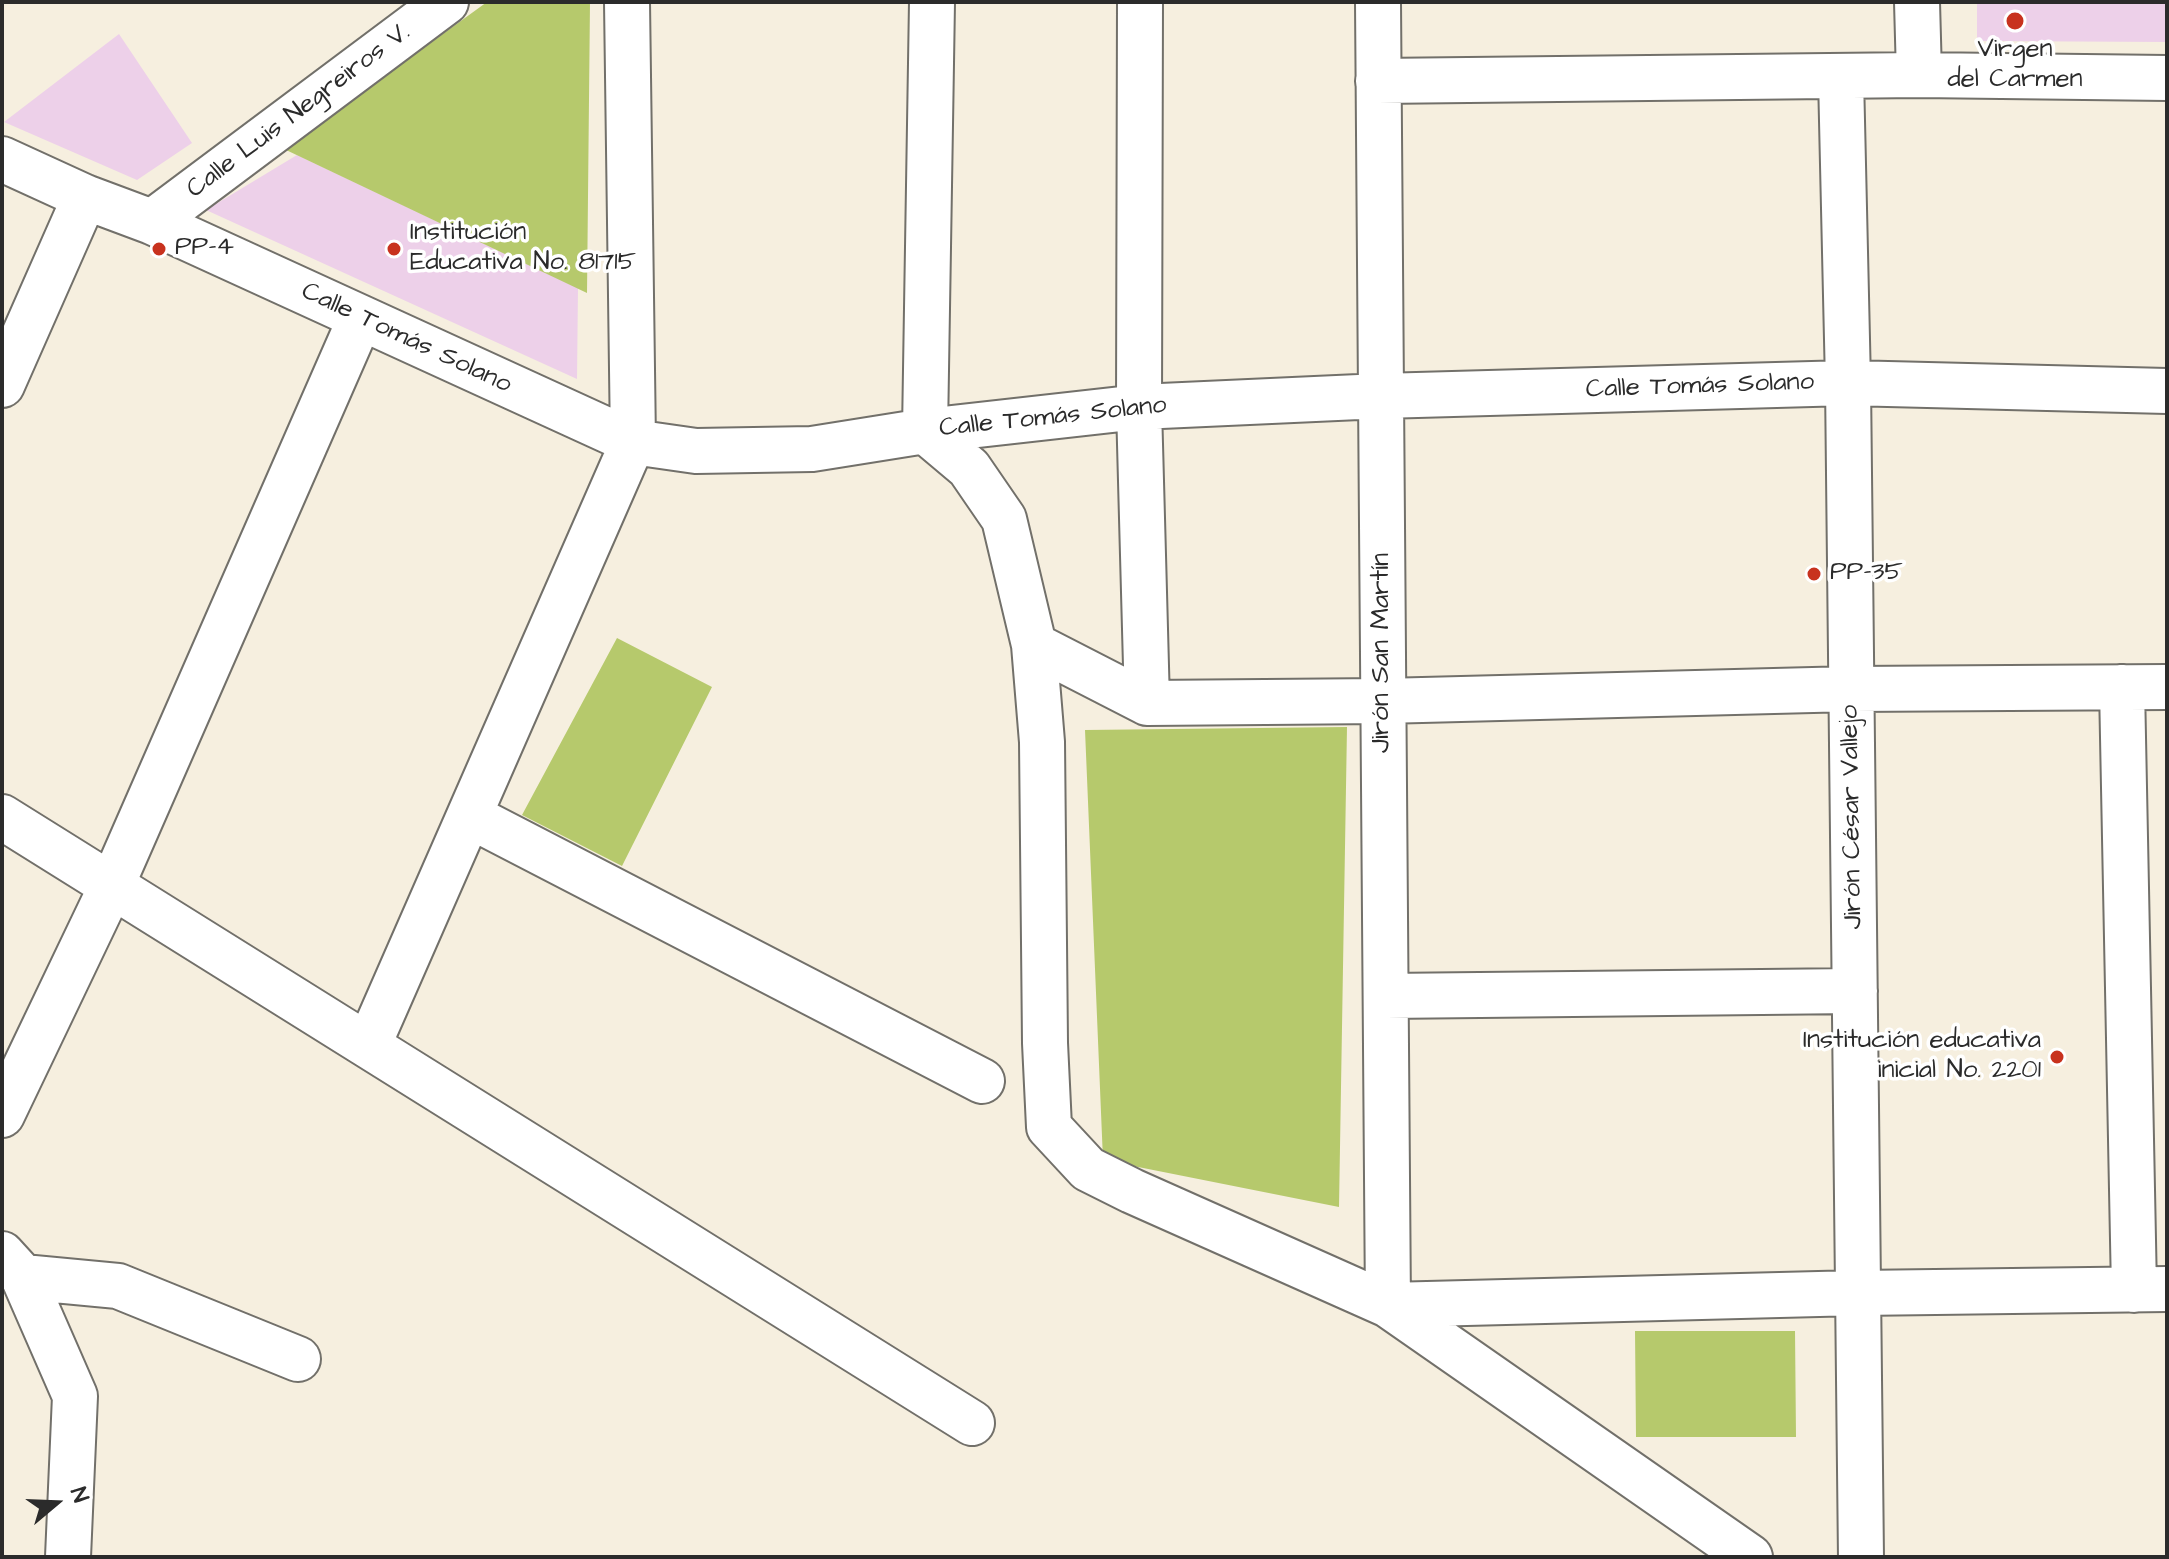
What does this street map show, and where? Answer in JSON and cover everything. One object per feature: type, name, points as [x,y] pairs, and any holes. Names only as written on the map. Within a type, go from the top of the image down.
[{"type":"street","points":[[369,1044],[633,442],[627,2]]},
{"type":"street","points":[[932,2],[925,431],[969,468],[1004,519],[1034,645],[1042,742],[1045,1043],[1049,1127],[1088,1169],[1388,1305],[1750,1557]]},
{"type":"street","points":[[1140,2],[1139,407],[1147,703]]},
{"type":"street","name":"Jirón San Martín","points":[[1378,2],[1388,1305]]},
{"type":"street","points":[[1917,2],[1919,75]]},
{"type":"street","name":"Calle Luis Negreiros V.","points":[[152,222],[418,10]]},
{"type":"street","points":[[1378,81],[1919,75],[2167,78]]},
{"type":"street","name":"Jirón César Vallejo","points":[[1841,77],[1848,383],[1861,1557]]},
{"type":"street","name":"Calle Tomás Solano","points":[[2,159],[85,197],[152,222],[633,442],[696,451],[812,449],[925,431],[1139,407],[1381,396],[1848,383],[2167,391]]},
{"type":"street","points":[[2,385],[85,197]]},
{"type":"street","points":[[2,1115],[112,885],[360,319]]},
{"type":"street","points":[[1034,645],[1147,703],[1383,701],[1852,689],[2167,687]]},
{"type":"street","points":[[1388,1305],[2150,1289],[2122,687]]},
{"type":"street","points":[[470,816],[982,1081]]},
{"type":"street","points":[[2,817],[972,1423]]},
{"type":"street","points":[[1386,996],[1855,991]]},
{"type":"street","points":[[12,1265],[118,1286],[298,1359]]},
{"type":"street","points":[[12,1265],[75,1396],[68,1557]]},
{"type":"shaded area","points":[[1977,2],[2167,2],[2167,42],[1977,41]]},
{"type":"shaded area","points":[[119,34],[192,143],[137,180],[4,122]]},
{"type":"shaded area","name":"Institución Educativa No. 81715","points":[[297,155],[578,288],[577,379],[206,210]]},
{"type":"green space","points":[[487,2],[590,2],[587,293],[284,149]]},
{"type":"green space","points":[[617,638],[712,687],[622,866],[522,815]]},
{"type":"green space","points":[[1347,727],[1339,1207],[1103,1160],[1085,730]]},
{"type":"green space","points":[[1635,1331],[1795,1331],[1796,1437],[1636,1437]]},
{"type":"place","name":"Virgen del Carmen","points":[[2015,21]]},
{"type":"place","name":"PP-4","points":[[159,249]]},
{"type":"place","name":"Institución Educativa No. 81715","points":[[394,249]]},
{"type":"place","name":"PP-35","points":[[1814,574]]},
{"type":"place","name":"Institución educativa inicial No. 2201","points":[[2057,1057]]}]
